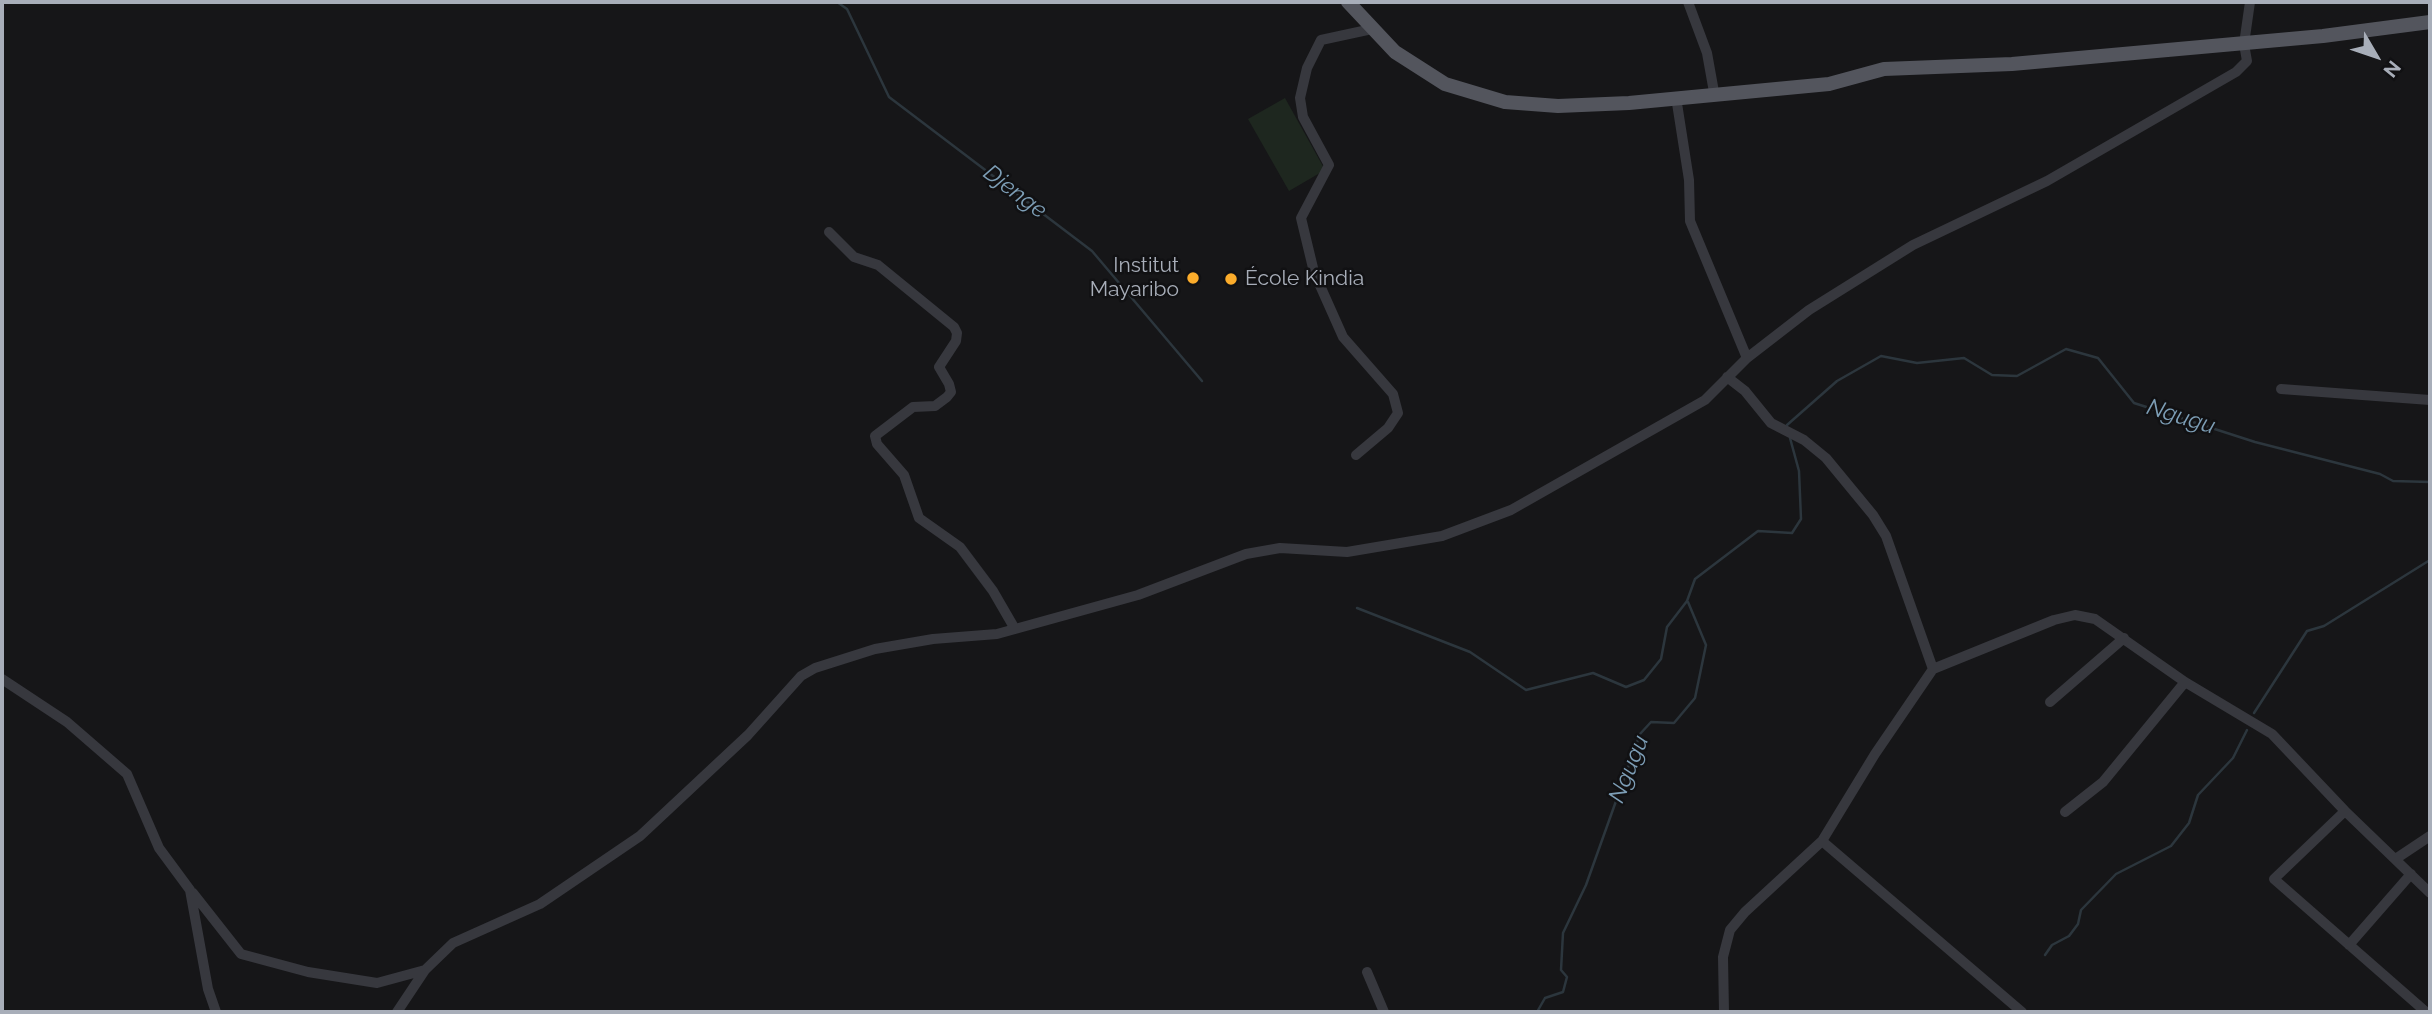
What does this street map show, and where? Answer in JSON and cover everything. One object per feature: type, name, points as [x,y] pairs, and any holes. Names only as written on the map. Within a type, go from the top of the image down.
[{"type":"main road","points":[[1348,2],[1395,52],[1445,84],[1505,102],[1558,106],[1829,84],[1884,69],[2012,65],[2244,44],[2430,22]]},
{"type":"street","points":[[1688,2],[1707,53],[1714,92]]},
{"type":"street","points":[[397,1012],[425,970],[453,943],[540,904],[620,853],[748,735],[801,676],[815,668],[875,649],[933,639],[997,634],[1138,595],[1246,554],[1280,548],[1347,552],[1442,536],[1511,510],[1705,400],[1747,358],[1809,310],[1913,245],[2048,181],[2236,72],[2247,61],[2244,44],[2250,2]]},
{"type":"street","points":[[1356,455],[1388,428],[1398,413],[1393,394],[1343,337],[1314,272],[1301,218],[1329,165],[1303,117],[1300,98],[1307,68],[1321,40],[1372,29]]},
{"type":"street","points":[[1676,97],[1689,180],[1690,221],[1747,358]]},
{"type":"street","points":[[829,233],[854,257],[878,265],[954,327],[957,333],[956,341],[939,367],[950,384],[951,392],[935,406],[913,407],[875,436],[877,444],[904,475],[919,518],[960,547],[993,591],[1014,629]]},
{"type":"street","points":[[1727,377],[1745,391],[1771,423],[1809,443],[1856,492],[1886,536],[1933,669]]},
{"type":"street","points":[[2281,389],[2430,400]]},
{"type":"street","points":[[1724,1012],[1723,957],[1730,930],[1745,912],[1822,841],[1875,754],[1933,669],[2054,620],[2076,615],[2095,619],[2185,682],[2272,734],[2345,811],[2397,858],[2430,893]]},
{"type":"street","points":[[2050,702],[2124,638]]},
{"type":"street","points":[[2,678],[67,722],[127,774],[159,848],[241,954],[308,972],[377,982],[425,970]]},
{"type":"street","points":[[2065,812],[2103,782],[2185,682]]},
{"type":"street","points":[[2345,811],[2274,878],[2426,1012]]},
{"type":"street","points":[[2397,858],[2430,836]]},
{"type":"street","points":[[1822,841],[2022,1012]]},
{"type":"street","points":[[2349,945],[2411,874]]},
{"type":"street","points":[[190,890],[208,989],[216,1012]]},
{"type":"street","points":[[1367,972],[1384,1012]]},
{"type":"shaded area","points":[[1285,98],[1325,170],[1289,191],[1248,119]]},
{"type":"waterway","name":"Djenge","points":[[837,2],[847,9],[889,97],[1092,251],[1202,381]]},
{"type":"waterway","name":"Ngugu","points":[[1787,425],[1837,381],[1881,356],[1917,363],[1964,358],[1992,375],[2017,376],[2066,349],[2098,358],[2134,403],[2255,442],[2380,474],[2393,481],[2430,482]]},
{"type":"waterway","points":[[1357,608],[1470,652],[1526,690],[1593,673],[1626,687],[1644,680],[1661,659],[1667,627],[1687,601],[1695,579],[1758,531],[1792,533],[1801,519],[1799,471],[1790,438]]},
{"type":"waterway","points":[[2254,713],[2307,631],[2324,626],[2430,560]]},
{"type":"waterway","name":"Ngugu","points":[[1537,1012],[1545,998],[1563,992],[1567,977],[1561,970],[1563,933],[1586,885],[1640,734],[1651,722],[1674,723],[1695,698],[1706,645],[1688,602]]},
{"type":"waterway","points":[[2045,955],[2052,945],[2069,936],[2078,924],[2081,910],[2116,874],[2171,846],[2189,823],[2198,795],[2233,758],[2247,730]]},
{"type":"place","name":"Institut Mayaribo","points":[[1193,278]]},
{"type":"place","name":"École Kindia","points":[[1231,279]]}]
